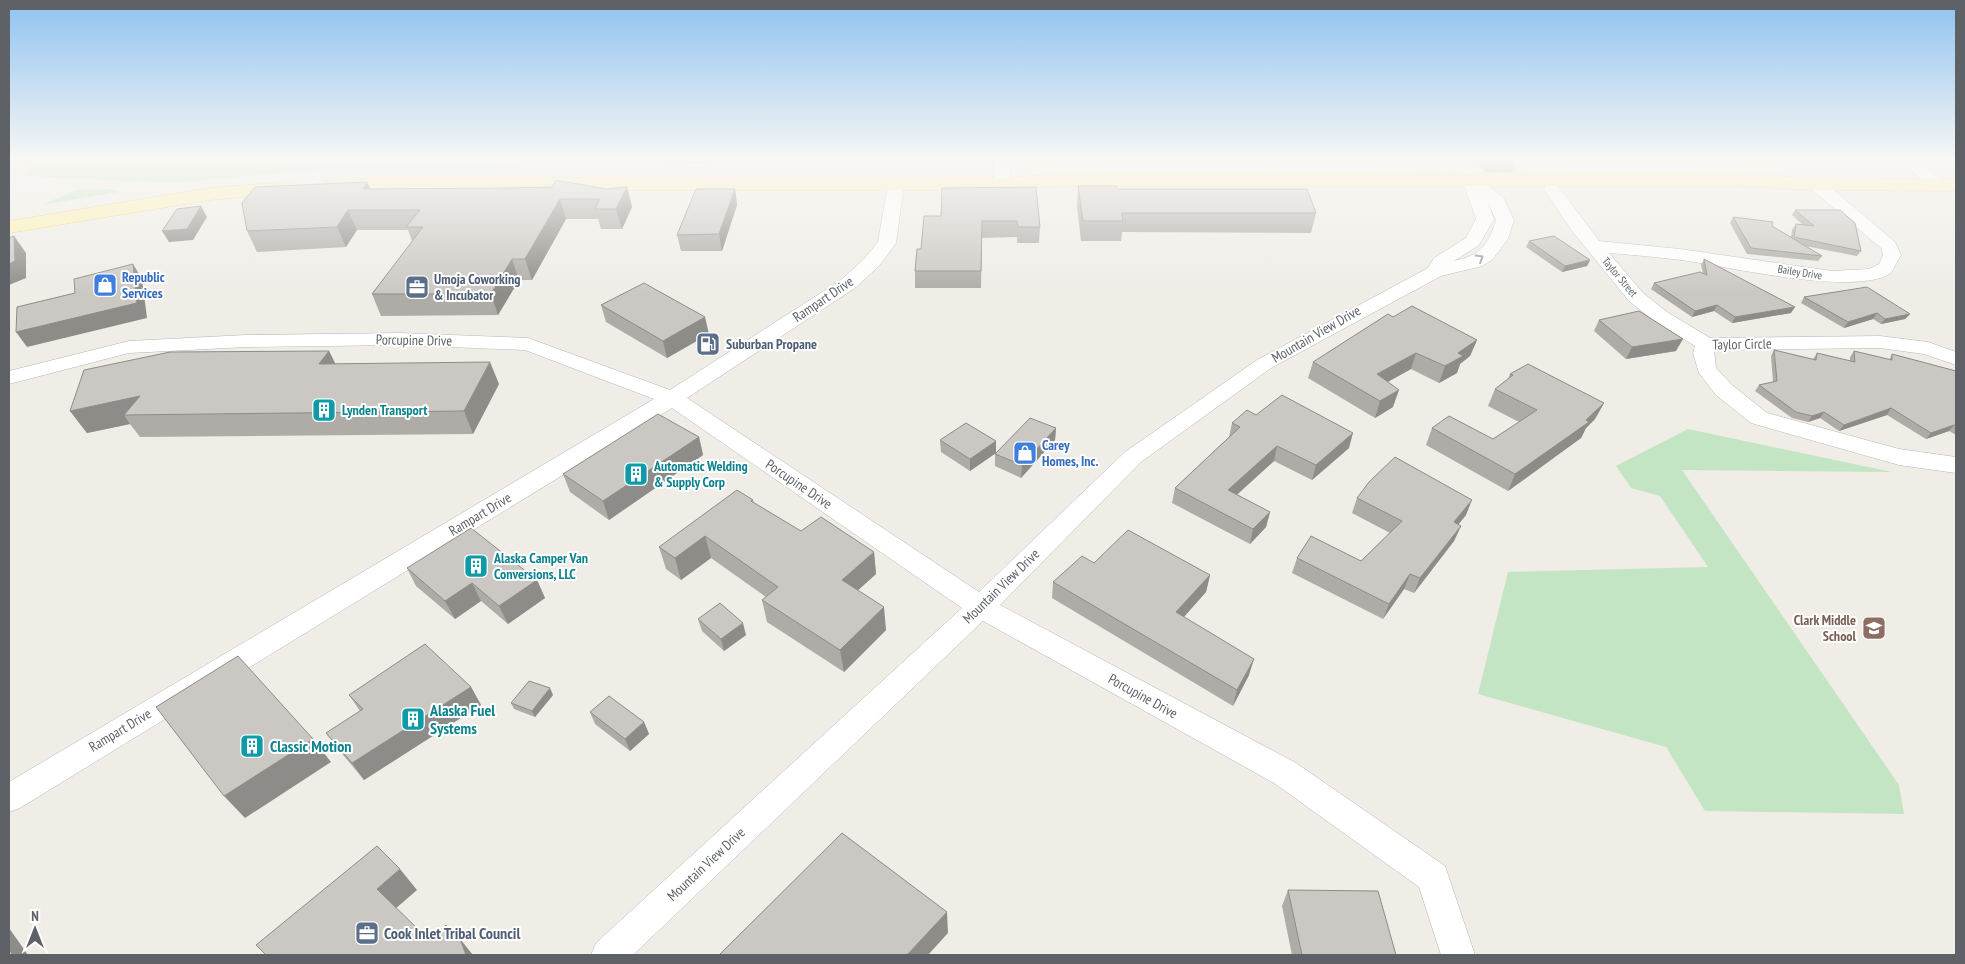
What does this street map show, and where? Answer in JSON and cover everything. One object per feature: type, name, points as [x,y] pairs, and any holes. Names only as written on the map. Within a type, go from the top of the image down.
[{"type":"main road","points":[[9,228],[145,205]]},
{"type":"street","name":"Rampart Drive","points":[[9,798],[672,398],[848,284],[872,262],[887,243],[893,205]]},
{"type":"street","name":"Mountain View Drive","points":[[608,955],[981,606],[1133,458],[1264,364],[1374,301],[1434,272],[1475,262],[1486,256],[1499,239],[1505,220],[1499,205]]},
{"type":"street","name":"Taylor Street","points":[[1563,205],[1636,297],[1660,316],[1706,344]]},
{"type":"street","name":"Bailey Drive","points":[[1594,246],[1680,254],[1832,277],[1852,277],[1879,272],[1886,268],[1892,255],[1889,246],[1841,205]]},
{"type":"street","name":"Porcupine Drive","points":[[9,378],[53,365],[128,348],[242,341],[400,339],[528,344],[672,398],[981,606],[1285,773],[1433,877],[1458,955]]},
{"type":"street","name":"Taylor Circle","points":[[1956,359],[1928,348],[1880,342],[1706,344],[1703,353],[1706,369],[1724,390],[1759,418],[1899,457],[1956,464]]},
{"type":"green space","points":[[1688,429],[1892,472],[1682,470],[1899,785],[1904,814],[1705,811],[1666,747],[1478,694],[1508,572],[1708,567],[1660,496],[1631,488],[1616,466]]},
{"type":"building","points":[[242,205],[557,205],[525,259],[512,259],[491,294],[372,294],[423,227],[406,227],[420,210],[348,210],[337,227],[247,231]]},
{"type":"building","points":[[597,205],[618,205],[616,209],[595,209]]},
{"type":"building","points":[[689,205],[729,205],[719,234],[677,235]]},
{"type":"building","points":[[941,205],[1038,205],[1040,227],[1018,227],[1017,221],[982,221],[981,271],[915,271],[917,249],[921,249],[924,216],[941,216]]},
{"type":"building","points":[[1081,205],[1313,205],[1316,213],[1122,213],[1123,221],[1083,221]]},
{"type":"building","points":[[201,206],[187,229],[162,231],[177,209]]},
{"type":"building","points":[[1795,210],[1840,210],[1855,223],[1861,251],[1794,237],[1796,224],[1814,226]]},
{"type":"building","points":[[1733,217],[1773,222],[1772,226],[1822,256],[1751,248]]},
{"type":"building","points":[[14,236],[15,261],[9,264],[9,238]]},
{"type":"building","points":[[1554,236],[1590,260],[1565,266],[1529,241]]},
{"type":"building","points":[[1704,259],[1795,307],[1735,317],[1717,305],[1695,311],[1654,283],[1700,272],[1707,275]]},
{"type":"building","points":[[133,264],[137,303],[16,332],[17,307],[75,293],[74,279]]},
{"type":"building","points":[[644,283],[705,317],[663,341],[601,305]]},
{"type":"building","points":[[1867,287],[1910,314],[1885,319],[1877,313],[1848,322],[1804,297]]},
{"type":"building","points":[[1412,306],[1477,340],[1458,353],[1463,356],[1445,366],[1416,353],[1377,374],[1399,390],[1380,401],[1313,362],[1388,314],[1393,317]]},
{"type":"building","points":[[1639,311],[1683,339],[1632,347],[1599,320]]},
{"type":"building","points":[[1774,350],[1816,360],[1817,353],[1855,362],[1854,351],[1892,360],[1892,354],[1956,371],[1956,426],[1954,425],[1931,433],[1891,408],[1844,425],[1824,412],[1812,416],[1796,412],[1759,385],[1777,381]]},
{"type":"building","points":[[329,351],[319,364],[490,362],[464,411],[124,415],[140,396],[70,411],[84,370],[170,352]]},
{"type":"building","points":[[1528,364],[1604,403],[1586,420],[1589,422],[1515,474],[1432,428],[1449,416],[1493,439],[1537,410],[1495,389],[1513,375],[1510,374]]},
{"type":"building","points":[[1282,395],[1353,433],[1316,465],[1277,446],[1228,490],[1270,512],[1253,529],[1175,488],[1240,427],[1232,423],[1247,410],[1256,415]]},
{"type":"building","points":[[658,414],[699,437],[603,501],[563,474]]},
{"type":"building","points":[[1030,418],[1056,428],[1022,465],[995,454]]},
{"type":"building","points":[[966,423],[996,441],[970,459],[940,440]]},
{"type":"building","points":[[1395,457],[1472,500],[1454,522],[1461,526],[1420,578],[1410,574],[1389,604],[1297,558],[1311,536],[1361,561],[1402,521],[1357,498],[1369,482]]},
{"type":"building","points":[[737,490],[753,500],[751,501],[801,531],[821,517],[874,552],[842,580],[884,607],[840,650],[762,600],[778,587],[705,536],[675,558],[659,547]]},
{"type":"building","points":[[471,528],[537,580],[499,606],[472,583],[445,601],[407,568]]},
{"type":"building","points":[[1128,530],[1210,575],[1176,612],[1254,659],[1237,690],[1053,582],[1082,556],[1094,563]]},
{"type":"building","points":[[720,603],[743,623],[721,639],[698,619]]},
{"type":"building","points":[[425,644],[471,687],[352,763],[326,733],[363,709],[349,695]]},
{"type":"building","name":"Classic Motion","points":[[238,656],[313,739],[224,796],[156,707]]},
{"type":"building","points":[[529,681],[550,688],[532,711],[511,703]]},
{"type":"building","points":[[609,696],[644,722],[625,739],[590,712]]},
{"type":"building","points":[[842,833],[947,912],[907,955],[719,955]]},
{"type":"building","points":[[377,846],[400,869],[377,889],[429,940],[446,925],[460,939],[466,955],[266,955],[256,945]]},
{"type":"building","points":[[1288,890],[1378,891],[1396,955],[1302,955]]},
{"type":"place","name":"Republic Services","points":[[105,285]]},
{"type":"place","name":"Umoja Coworking & Incubator","points":[[417,287]]},
{"type":"place","name":"Suburban Propane","points":[[708,344]]},
{"type":"place","name":"Lynden Transport","points":[[324,410]]},
{"type":"place","name":"Carey Homes, Inc.","points":[[1025,453]]},
{"type":"place","name":"Automatic Welding & Supply Corp","points":[[636,474]]},
{"type":"place","name":"Alaska Camper Van Conversions, LLC","points":[[476,566]]},
{"type":"place","name":"Clark Middle School","points":[[1874,628]]},
{"type":"place","name":"Alaska Fuel Systems","points":[[413,719]]},
{"type":"place","name":"Classic Motion","points":[[252,746]]},
{"type":"place","name":"Cook Inlet Tribal Council","points":[[367,933]]}]
